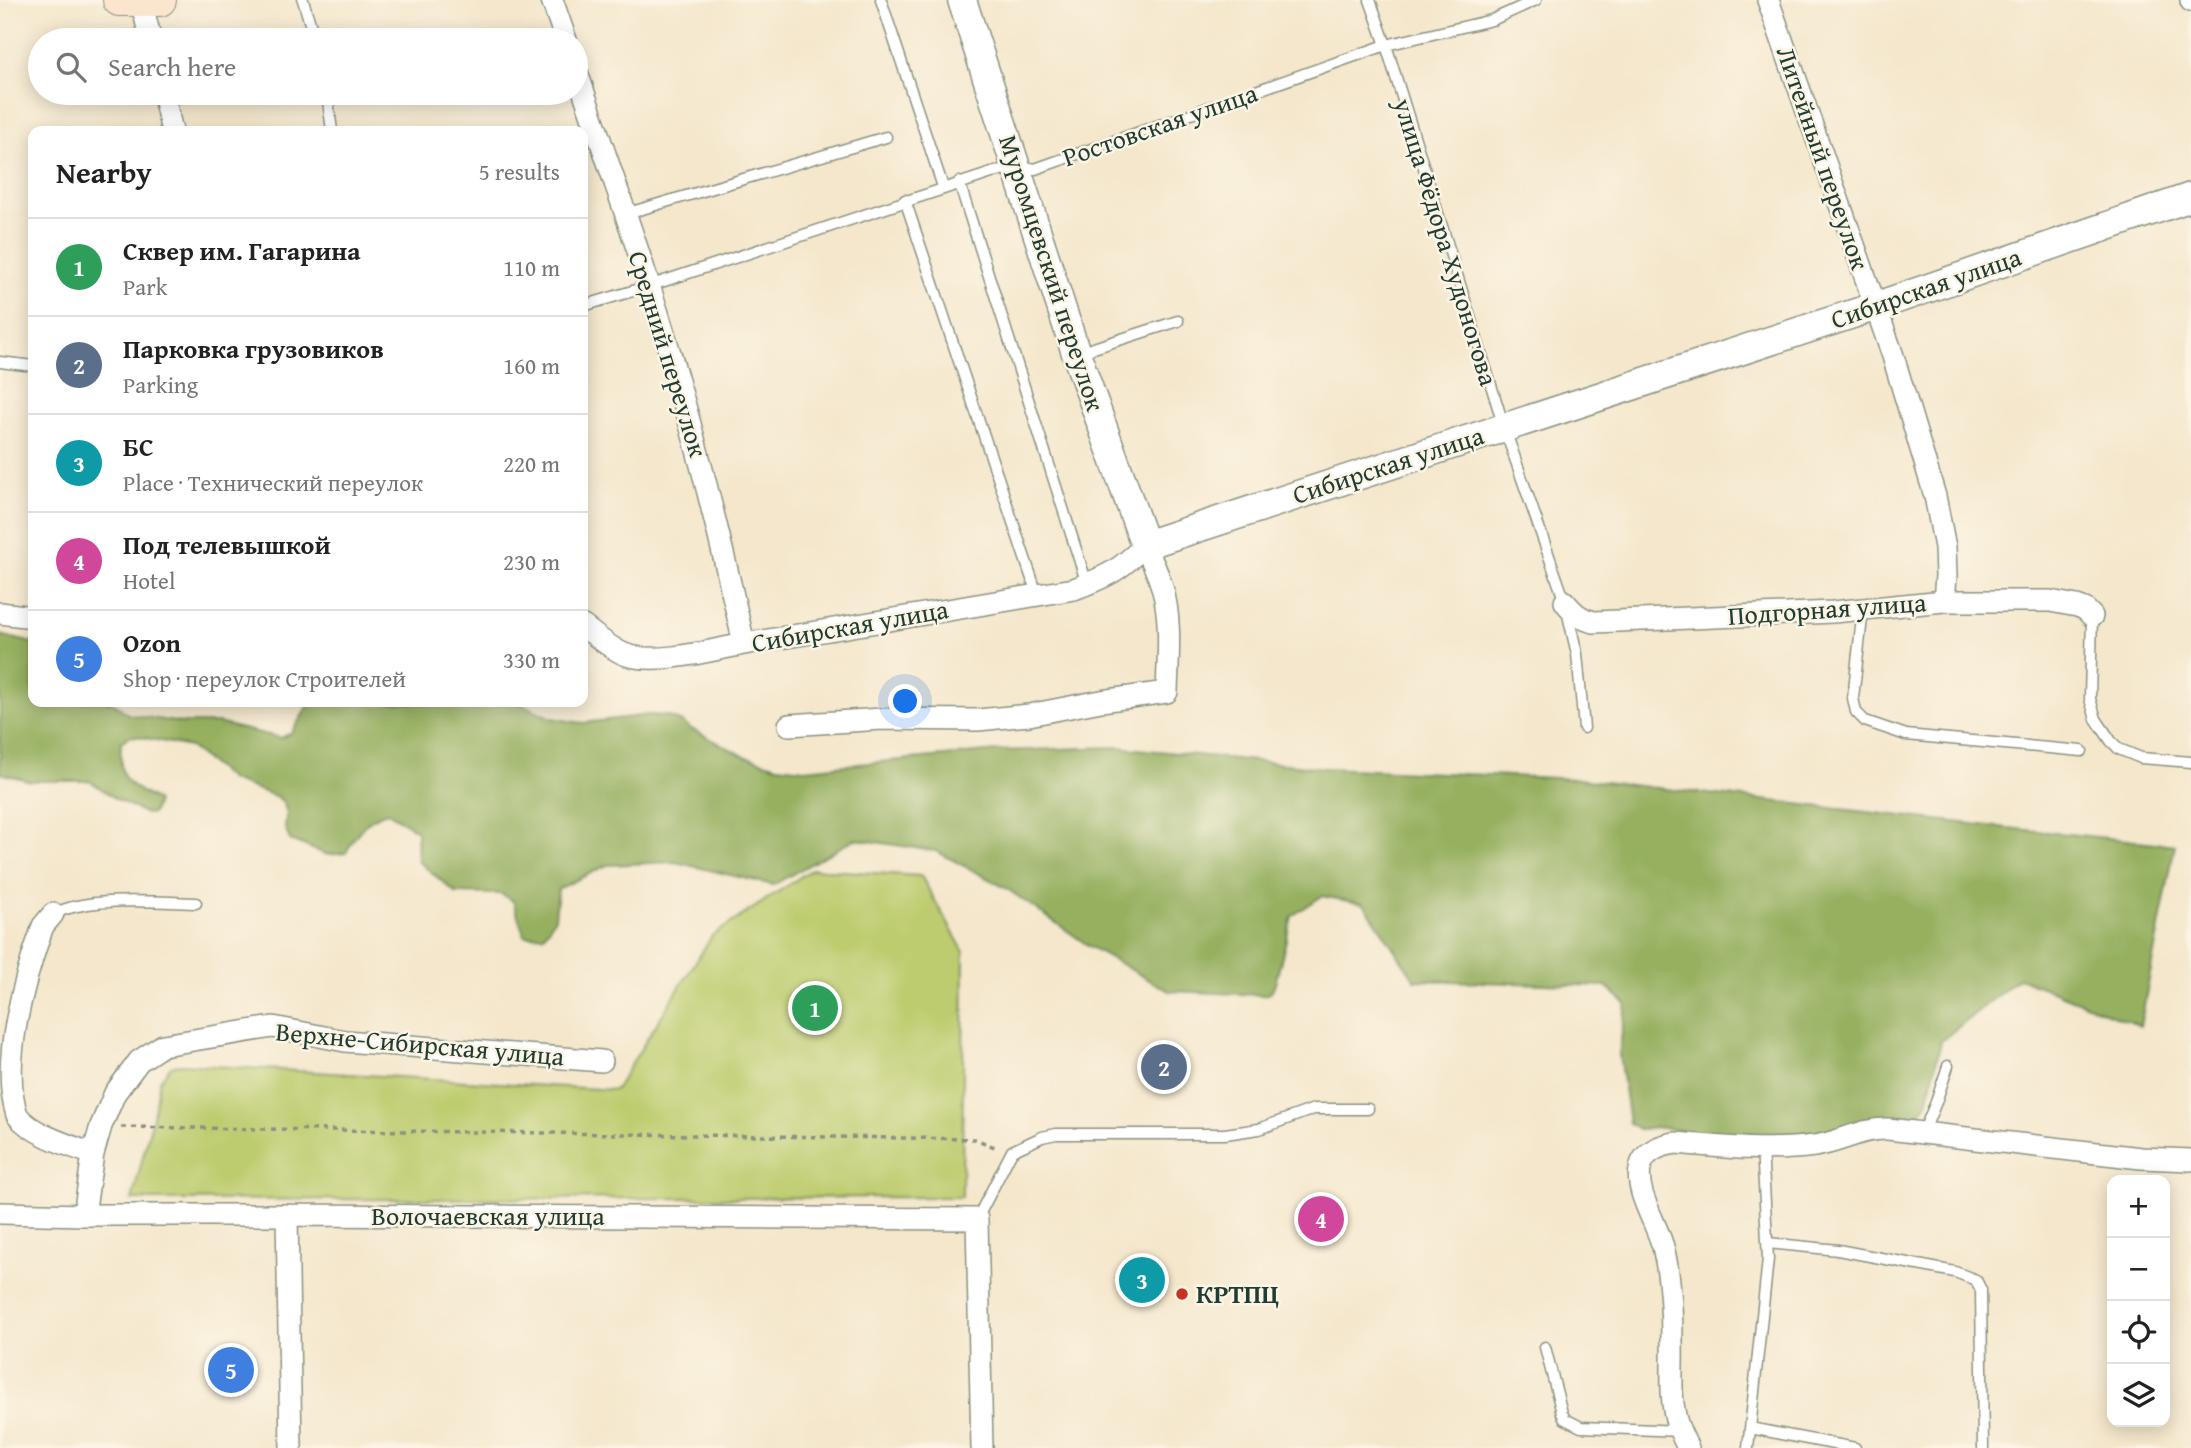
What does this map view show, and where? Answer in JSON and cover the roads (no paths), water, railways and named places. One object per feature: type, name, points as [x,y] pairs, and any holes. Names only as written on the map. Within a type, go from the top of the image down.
[{"type":"street","points":[[140,0],[147,28]]},
{"type":"street","points":[[552,0],[562,28]]},
{"type":"street","name":"Муромцевский переулок","points":[[962,0],[1076,353],[1145,545]]},
{"type":"street","name":"Литейный переулок","points":[[1769,0],[1893,356],[1935,496],[1945,547],[1944,601]]},
{"type":"street","points":[[166,105],[171,126]]},
{"type":"street","name":"Средний переулок","points":[[588,105],[649,286],[718,529],[744,644]]},
{"type":"street","name":"Сибирская улица","points":[[588,630],[622,654],[635,657],[690,655],[1074,589],[1120,569],[1145,545],[1874,307],[2191,197]]},
{"type":"street","points":[[789,725],[881,719],[978,720],[1029,715],[1167,692],[1166,605],[1162,586],[1145,545]]},
{"type":"street","name":"Подгорная улица","points":[[1565,602],[1574,612],[1594,622],[1863,609],[1944,601],[2050,601],[2085,609],[2092,617]]},
{"type":"street","points":[[0,613],[28,617]]},
{"type":"street","points":[[53,914],[43,926],[7,1024],[1,1069],[18,1116],[46,1137],[93,1154]]},
{"type":"street","name":"Верхне-Сибирская улица","points":[[85,1216],[93,1154],[115,1093],[138,1061],[163,1045],[273,1027],[345,1041],[602,1061]]},
{"type":"street","points":[[1684,1440],[1672,1396],[1673,1345],[1664,1251],[1646,1204],[1639,1175],[1640,1165],[1649,1153],[1665,1144],[1788,1149],[1825,1145],[1874,1128],[2141,1158],[2191,1160]]},
{"type":"street","name":"Волочаевская улица","points":[[0,1213],[85,1216],[977,1219]]},
{"type":"street","points":[[287,1215],[291,1448]]},
{"type":"street","points":[[977,1219],[982,1448]]},
{"type":"lane","points":[[303,0],[311,28]]},
{"type":"lane","points":[[881,0],[943,187]]},
{"type":"lane","name":"улица Фёдора Худоногова","points":[[1370,0],[1504,427],[1565,602],[1577,654],[1584,728]]},
{"type":"lane","name":"Ростовская улица","points":[[588,304],[959,182],[1016,165],[1035,169],[1385,45],[1492,20],[1536,0]]},
{"type":"lane","points":[[329,105],[331,126]]},
{"type":"lane","points":[[625,214],[886,137]]},
{"type":"lane","points":[[959,182],[1087,584]]},
{"type":"lane","points":[[905,200],[1037,594]]},
{"type":"lane","points":[[1076,353],[1178,321]]},
{"type":"lane","points":[[0,362],[28,365]]},
{"type":"lane","points":[[1863,609],[1853,698],[1856,712],[1865,721],[1906,735],[2082,751]]},
{"type":"lane","points":[[2092,617],[2090,699],[2096,719],[2111,741],[2129,754],[2160,761],[2191,762]]},
{"type":"lane","points":[[53,914],[66,908],[122,902],[197,903]]},
{"type":"lane","points":[[1923,1133],[1948,1066]]},
{"type":"lane","points":[[977,1219],[1010,1154],[1017,1147],[1056,1134],[1225,1134],[1259,1129],[1314,1109],[1368,1109]]},
{"type":"lane","points":[[1748,1448],[1767,1274],[1768,1242],[1762,1147]]},
{"type":"lane","points":[[1768,1242],[1850,1252],[1955,1272],[1976,1280],[1982,1300],[1983,1448]]},
{"type":"lane","points":[[1545,1347],[1565,1419],[1591,1428],[1684,1440]]},
{"type":"lane","points":[[1750,1428],[1855,1448]]},
{"type":"place","name":"Сквер им. Гагарина","points":[[815,1008]]},
{"type":"place","name":"Парковка грузовиков","points":[[1164,1067]]},
{"type":"place","name":"Под телевышкой","points":[[1321,1219]]},
{"type":"place","name":"БС","points":[[1142,1280]]},
{"type":"place","name":"КРТПЦ","points":[[1182,1294]]},
{"type":"place","name":"Ozon","points":[[231,1370]]}]
